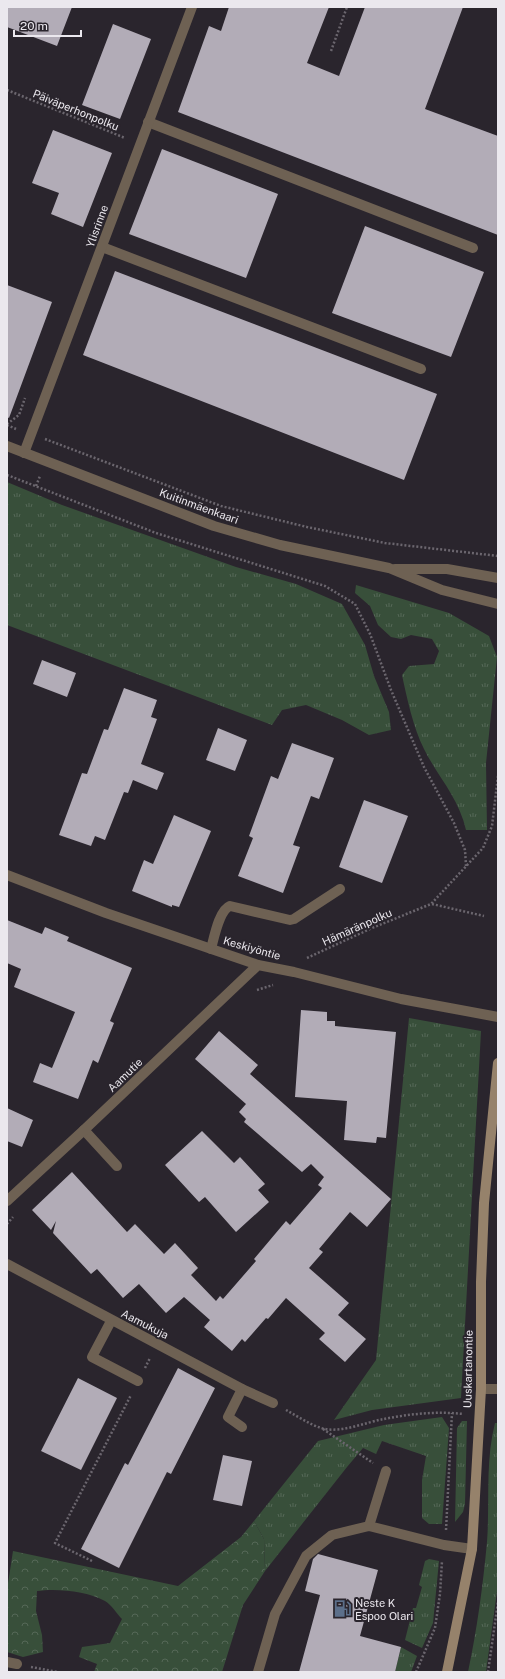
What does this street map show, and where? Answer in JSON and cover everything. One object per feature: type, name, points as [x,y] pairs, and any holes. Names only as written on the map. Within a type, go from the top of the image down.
[{"type":"main road","name":"Uuskartanontie","points":[[447,1672],[472,1549],[481,1389],[481,1282],[484,1203],[498,1063]]},
{"type":"street","name":"Ylisrinne","points":[[24,453],[192,7]]},
{"type":"street","points":[[148,122],[473,248]]},
{"type":"street","points":[[102,247],[421,369]]},
{"type":"street","name":"Kuitinmäenkaari","points":[[7,446],[214,526],[280,545],[389,568],[447,570],[498,578]]},
{"type":"street","name":"Kuitinmäenkaari","points":[[389,568],[442,590],[498,604]]},
{"type":"street","name":"Keskiyöntie","points":[[7,876],[106,913],[258,965],[294,972],[401,999],[498,1017]]},
{"type":"street","points":[[211,949],[222,914],[226,908],[230,906],[290,920],[294,919],[340,888]]},
{"type":"street","name":"Aamutie","points":[[9,1195],[84,1130],[258,965]]},
{"type":"street","points":[[84,1130],[117,1166]]},
{"type":"street","name":"Aamukuja","points":[[7,1264],[111,1321],[157,1343],[242,1389],[273,1403]]},
{"type":"street","points":[[111,1321],[92,1357],[138,1381]]},
{"type":"street","points":[[242,1389],[228,1417],[242,1427]]},
{"type":"street","points":[[481,1389],[498,1389]]},
{"type":"street","points":[[369,1526],[386,1471]]},
{"type":"street","points":[[258,1672],[275,1614],[306,1556],[332,1535],[369,1526],[444,1545],[472,1549]]},
{"type":"path","points":[[331,51],[347,7]]},
{"type":"path","name":"Päiväperhonpolku","points":[[7,90],[140,143]]},
{"type":"path","points":[[7,425],[221,506],[307,527],[386,543],[498,556]]},
{"type":"path","points":[[7,475],[156,533],[325,586],[355,604],[370,634],[391,690],[424,767],[454,823],[464,850],[466,867]]},
{"type":"path","points":[[431,904],[483,848],[492,826],[498,776]]},
{"type":"path","points":[[431,904],[484,916]]},
{"type":"path","name":"Hämäränpolku","points":[[294,972],[308,958],[372,928],[431,904]]},
{"type":"path","points":[[92,1561],[55,1543],[157,1343]]},
{"type":"path","points":[[273,1403],[322,1428],[349,1448],[386,1471]]},
{"type":"path","points":[[322,1428],[344,1428],[384,1419],[434,1414],[452,1413],[480,1416]]},
{"type":"path","points":[[488,1672],[498,1602]]},
{"type":"path","points":[[12,1663],[58,1672]]},
{"type":"green space","points":[[7,482],[62,505],[236,567],[296,584],[342,604],[365,645],[374,676],[389,712],[391,730],[369,735],[342,720],[306,705],[282,710],[272,725],[7,625]]},
{"type":"green space","points":[[356,585],[449,613],[489,636],[497,657],[486,763],[487,830],[466,830],[463,818],[453,798],[424,749],[411,712],[402,675],[409,666],[434,664],[439,651],[432,639],[411,635],[401,639],[391,637],[378,625],[370,606],[355,593]]},
{"type":"green space","points":[[409,1018],[481,1031],[461,1398],[372,1410],[334,1420],[376,1360]]},
{"type":"green space","points":[[442,1417],[449,1428],[442,1524],[429,1524],[422,1518],[422,1480],[426,1456],[382,1441],[376,1454],[363,1448],[265,1571],[264,1539],[254,1521],[318,1441],[384,1425]]},
{"type":"green space","points":[[462,1421],[467,1421],[465,1504],[463,1512],[455,1522],[457,1428]]},
{"type":"green space","points":[[495,1423],[498,1423],[498,1584],[486,1672],[468,1672],[482,1591],[488,1527],[490,1453]]},
{"type":"green space","points":[[254,1521],[264,1539],[265,1571],[243,1605],[222,1672],[94,1672],[97,1664],[79,1657],[82,1647],[110,1643],[122,1619],[105,1601],[90,1595],[62,1590],[37,1591],[36,1611],[42,1635],[43,1652],[23,1657],[7,1652],[7,1590],[13,1551],[178,1586],[241,1537]]},
{"type":"green space","points":[[429,1559],[439,1561],[433,1623],[422,1648],[405,1640],[413,1608],[416,1608],[422,1587],[419,1585],[425,1561]]},
{"type":"green space","points":[[401,1647],[417,1656],[411,1672],[395,1672]]},
{"type":"building","points":[[7,7],[72,7],[57,46],[7,27]]},
{"type":"building","points":[[229,7],[329,7],[307,63],[339,76],[365,7],[463,7],[425,109],[498,136],[498,235],[178,112],[209,26],[221,31]]},
{"type":"building","points":[[113,24],[151,39],[120,119],[82,105]]},
{"type":"building","points":[[53,130],[112,153],[83,227],[51,214],[59,193],[32,183]]},
{"type":"building","points":[[162,149],[278,194],[246,278],[129,234]]},
{"type":"building","points":[[365,226],[484,272],[451,357],[332,313]]},
{"type":"building","points":[[115,271],[437,394],[404,480],[83,355]]},
{"type":"building","points":[[7,285],[52,302],[9,418],[7,417]]},
{"type":"building","points":[[42,660],[76,673],[67,697],[33,684]]},
{"type":"building","points":[[124,688],[157,700],[151,717],[157,719],[141,764],[164,773],[157,790],[133,780],[128,793],[124,792],[105,840],[95,836],[91,846],[59,835],[82,773],[87,774],[104,729],[108,730]]},
{"type":"building","points":[[218,728],[247,740],[235,771],[206,760]]},
{"type":"building","points":[[292,743],[334,758],[319,799],[311,796],[293,845],[300,847],[283,893],[238,876],[253,838],[249,836],[271,776],[278,779]]},
{"type":"building","points":[[364,800],[408,816],[382,883],[339,867]]},
{"type":"building","points":[[174,815],[211,831],[179,907],[172,905],[172,907],[132,891],[144,860],[153,864]]},
{"type":"building","points":[[7,920],[42,934],[45,927],[69,937],[67,941],[132,968],[110,1021],[114,1023],[98,1063],[93,1060],[78,1099],[33,1082],[40,1063],[52,1068],[75,1012],[14,987],[21,969],[7,963]]},
{"type":"building","points":[[301,1010],[327,1012],[327,1021],[335,1021],[335,1026],[396,1032],[386,1138],[377,1137],[376,1143],[344,1140],[347,1101],[295,1097]]},
{"type":"building","points":[[219,1031],[258,1065],[250,1074],[391,1199],[367,1227],[350,1212],[319,1249],[323,1252],[309,1268],[349,1303],[338,1315],[366,1339],[345,1362],[319,1339],[325,1333],[286,1298],[245,1342],[242,1339],[232,1351],[204,1327],[210,1320],[184,1297],[166,1313],[139,1284],[123,1298],[97,1269],[91,1274],[53,1233],[56,1221],[51,1230],[32,1210],[72,1172],[127,1232],[135,1224],[164,1254],[175,1243],[198,1268],[191,1275],[216,1301],[220,1296],[223,1299],[256,1261],[254,1259],[286,1221],[290,1225],[322,1188],[318,1185],[324,1177],[311,1164],[302,1172],[244,1122],[246,1119],[239,1112],[246,1104],[195,1059]]},
{"type":"building","points":[[7,1108],[33,1120],[22,1147],[7,1141]]},
{"type":"building","points":[[202,1131],[234,1163],[240,1157],[265,1184],[258,1190],[269,1202],[236,1232],[205,1197],[199,1202],[165,1165]]},
{"type":"building","points":[[178,1368],[215,1388],[171,1474],[167,1472],[119,1568],[81,1549],[125,1463],[128,1465]]},
{"type":"building","points":[[78,1378],[117,1398],[81,1470],[41,1451]]},
{"type":"building","points":[[223,1455],[252,1461],[242,1506],[213,1500]]},
{"type":"building","points":[[318,1554],[378,1570],[360,1636],[401,1647],[395,1672],[299,1672],[320,1595],[305,1591],[313,1559]]},
{"type":"place","name":"Neste K Espoo Olari","points":[[342,1609]]}]
